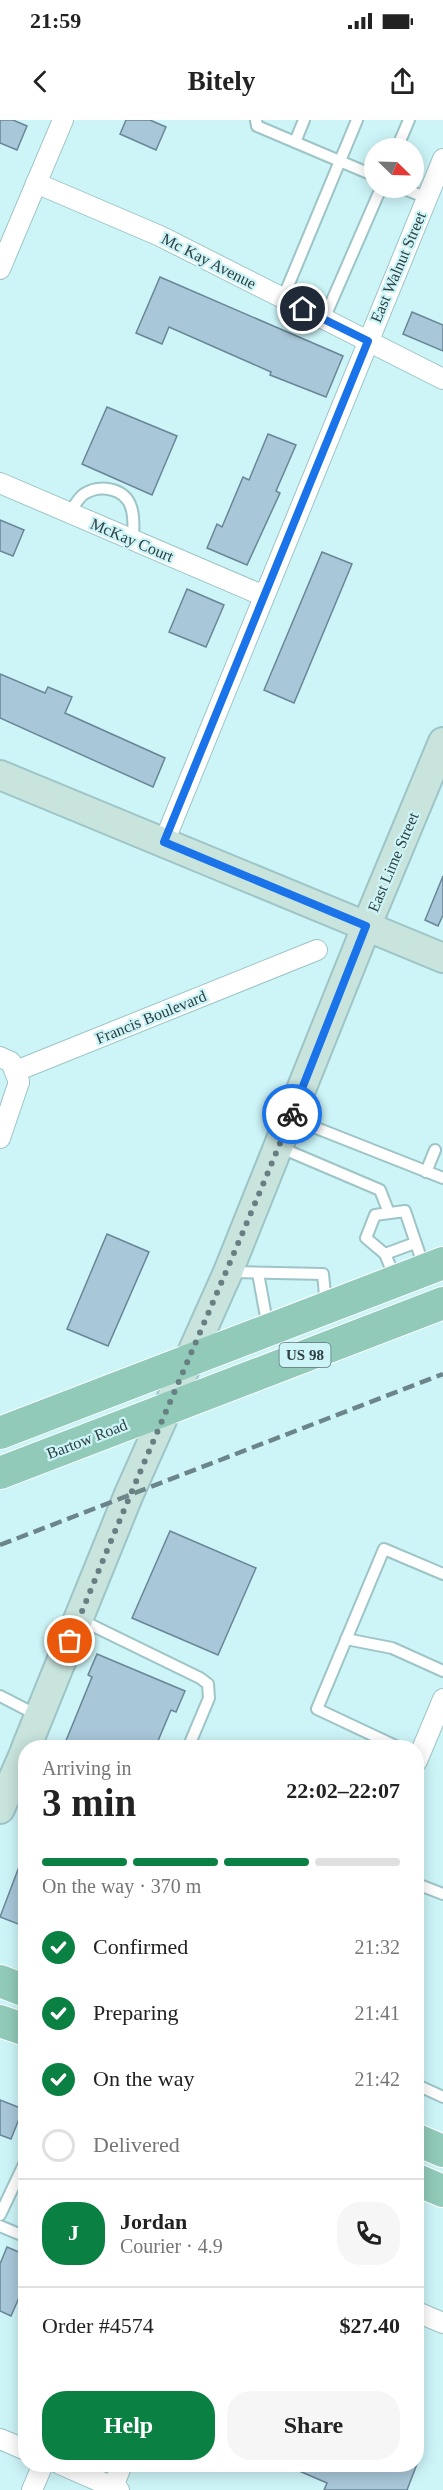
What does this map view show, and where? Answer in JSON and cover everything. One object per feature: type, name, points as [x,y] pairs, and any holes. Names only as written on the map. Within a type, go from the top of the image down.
[{"type":"main road","name":"US 98","points":[[0,1433],[326,1308],[391,1268],[428,1259]]},
{"type":"main road","name":"Bartow Road","points":[[0,1473],[443,1303]]},
{"type":"main road","points":[[0,1981],[18,1988]]},
{"type":"main road","points":[[0,2020],[18,2027]]},
{"type":"main road","points":[[424,2143],[443,2151]]},
{"type":"main road","points":[[424,2183],[443,2191]]},
{"type":"street","points":[[0,269],[63,120]]},
{"type":"street","name":"East Walnut Street","points":[[164,842],[443,159]]},
{"type":"street","name":"Mc Kay Avenue","points":[[36,183],[160,236],[443,379]]},
{"type":"street","name":"McKay Court","points":[[0,483],[264,596]]},
{"type":"street","name":"East Lime Street","points":[[29,1740],[129,1494],[228,1272],[366,926],[443,742]]},
{"type":"street","points":[[0,775],[443,958]]},
{"type":"street","name":"Francis Boulevard","points":[[0,1090],[9,1068],[317,950]]},
{"type":"street","points":[[0,1138],[9,1068]]},
{"type":"street","points":[[424,1743],[443,1699]]},
{"type":"street","name":"East Lime Street","points":[[11,1801],[18,1776]]},
{"type":"street","points":[[424,2315],[443,2323]]},
{"type":"street","points":[[0,2439],[18,2447]]},
{"type":"street","points":[[32,2490],[40,2472]]},
{"type":"street","points":[[77,2472],[114,2489],[119,2472]]},
{"type":"lane","points":[[256,120],[257,126],[364,171]]},
{"type":"lane","points":[[295,142],[304,120]]},
{"type":"lane","points":[[283,298],[357,120]]},
{"type":"lane","points":[[401,138],[409,120]]},
{"type":"lane","points":[[324,319],[377,198]]},
{"type":"lane","points":[[69,513],[81,496],[94,489],[109,489],[122,494],[128,499],[132,508],[133,540]]},
{"type":"lane","points":[[290,1118],[443,1178]]},
{"type":"lane","points":[[279,1147],[380,1190],[389,1213]]},
{"type":"lane","points":[[426,1172],[435,1150]]},
{"type":"lane","points":[[391,1268],[366,1238],[375,1215],[405,1211],[428,1259]]},
{"type":"lane","points":[[228,1272],[323,1274],[326,1308]]},
{"type":"lane","points":[[258,1273],[268,1330]]},
{"type":"lane","points":[[383,1740],[317,1709],[384,1548],[443,1574]]},
{"type":"lane","points":[[78,1619],[208,1684],[209,1698],[191,1740]]},
{"type":"lane","points":[[346,1639],[392,1648],[443,1671]]},
{"type":"lane","points":[[0,1696],[39,1716]]},
{"type":"lane","points":[[424,1887],[443,1894]]},
{"type":"lane","points":[[424,2088],[443,2097]]},
{"type":"lane","points":[[0,2216],[18,2177]]},
{"type":"lane","points":[[0,2226],[18,2234]]},
{"type":"building","points":[[0,120],[13,120],[27,126],[17,150],[0,143]]},
{"type":"building","points":[[126,120],[150,120],[166,127],[156,150],[120,134]]},
{"type":"building","points":[[160,277],[343,356],[326,397],[270,375],[271,372],[169,327],[162,344],[136,333]]},
{"type":"building","points":[[412,312],[443,325],[443,351],[403,334]]},
{"type":"building","points":[[107,407],[177,436],[152,495],[82,464]]},
{"type":"building","points":[[268,434],[296,445],[276,491],[280,493],[247,565],[207,548],[217,524],[222,527],[243,477],[249,480]]},
{"type":"building","points":[[0,520],[24,530],[13,556],[0,551]]},
{"type":"building","points":[[322,552],[352,564],[294,703],[264,690]]},
{"type":"building","points":[[187,589],[224,605],[206,647],[169,632]]},
{"type":"building","points":[[0,674],[45,693],[48,687],[72,697],[65,713],[165,758],[153,787],[0,718]]},
{"type":"building","points":[[443,876],[443,915],[438,926],[425,920]]},
{"type":"building","points":[[107,1234],[149,1252],[108,1346],[67,1329]]},
{"type":"building","points":[[170,1531],[256,1568],[218,1655],[132,1618]]},
{"type":"building","points":[[97,1654],[185,1691],[176,1712],[171,1710],[158,1740],[66,1740],[92,1677],[88,1675]]},
{"type":"building","points":[[18,1869],[18,1924],[0,1917]]},
{"type":"building","points":[[0,2100],[18,2107],[18,2122],[11,2139],[0,2135]]},
{"type":"building","points":[[7,2247],[18,2252],[18,2300],[11,2316],[0,2311],[0,2264]]},
{"type":"building","points":[[302,2472],[414,2472],[407,2490],[324,2490],[327,2483]]},
{"type":"railway","points":[[0,1545],[443,1374]]},
{"type":"way so far","points":[[70,1641],[129,1494],[228,1272],[292,1114]]},
{"type":"route","points":[[292,1114],[366,926],[164,842],[368,341],[303,309]]}]
